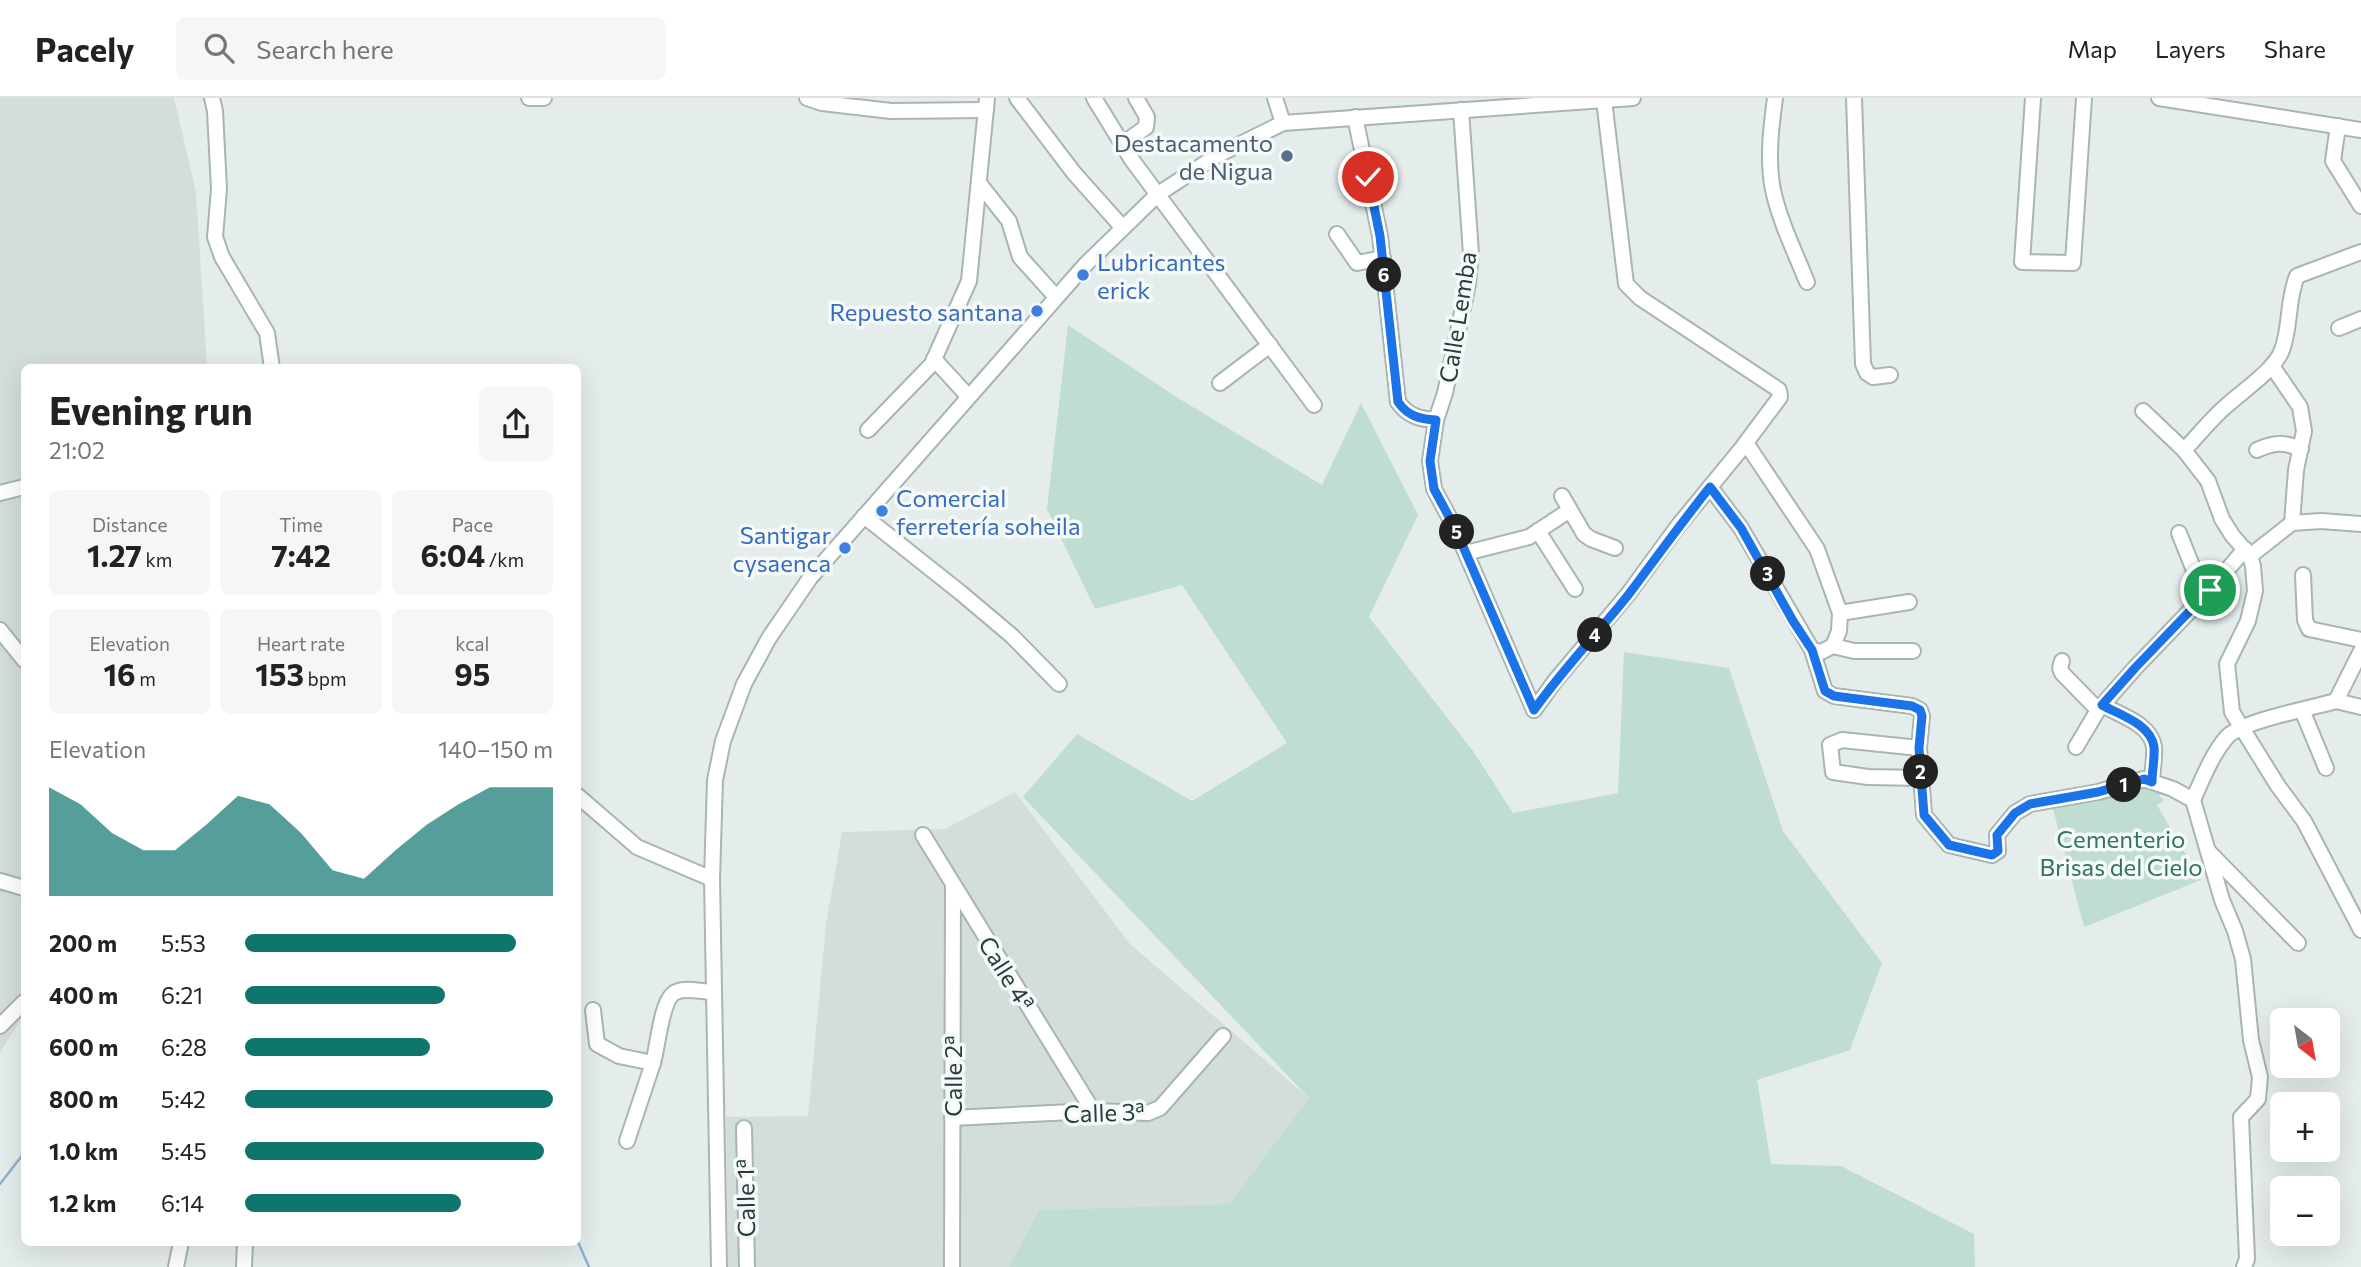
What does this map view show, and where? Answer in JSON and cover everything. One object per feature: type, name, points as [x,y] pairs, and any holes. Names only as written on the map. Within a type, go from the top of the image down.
[{"type":"street","points":[[212,98],[219,188],[215,237],[222,257],[267,333],[271,364]]},
{"type":"street","points":[[529,98],[544,98]]},
{"type":"street","points":[[807,98],[822,103],[891,111],[986,104],[969,281],[932,364],[868,430]]},
{"type":"street","points":[[1017,98],[1074,173],[1123,228]]},
{"type":"street","points":[[1094,98],[1158,194],[1314,405]]},
{"type":"street","points":[[1123,144],[1146,127],[1147,117],[1136,98]]},
{"type":"street","points":[[1275,98],[1283,123]]},
{"type":"street","points":[[719,1267],[712,879],[715,780],[723,741],[744,684],[790,604],[810,578],[1085,265],[1158,194],[1218,155],[1283,123],[1455,106],[1633,98]]},
{"type":"street","points":[[1775,98],[1770,148],[1773,189],[1783,223],[1807,282]]},
{"type":"street","points":[[1854,98],[1863,364],[1867,373],[1873,377],[1890,375]]},
{"type":"street","points":[[2033,98],[2022,262],[2073,263],[2084,98]]},
{"type":"street","points":[[2159,98],[2361,130]]},
{"type":"street","points":[[1604,100],[1626,284],[1640,298],[1779,390],[1780,397],[1710,487],[1741,528],[1812,650],[1825,691],[1834,696],[1912,706],[1920,710],[1922,716],[1919,748],[1924,815],[1949,845],[1992,855],[1998,851],[1997,835],[2015,813],[2030,804],[2098,792],[2144,779],[2173,789],[2193,800]]},
{"type":"street","name":"Calle Lemba","points":[[1455,106],[1471,254],[1468,284],[1436,420],[1430,461],[1434,489],[1455,528],[1534,710],[1710,487]]},
{"type":"street","points":[[1355,117],[1380,236],[1398,402],[1405,411],[1420,419],[1436,420]]},
{"type":"street","points":[[2338,126],[2333,161],[2361,206]]},
{"type":"street","points":[[979,183],[1009,221],[1020,257],[1056,297]]},
{"type":"street","points":[[1337,234],[1357,263],[1383,258]]},
{"type":"street","points":[[2184,450],[2222,409],[2272,366],[2282,352],[2292,289],[2297,276],[2361,251]]},
{"type":"street","points":[[2339,328],[2361,319]]},
{"type":"street","points":[[1220,383],[1270,345]]},
{"type":"street","points":[[934,359],[968,396]]},
{"type":"street","points":[[2272,366],[2300,407],[2304,431],[2296,470],[2292,523]]},
{"type":"street","points":[[2143,411],[2184,450],[2208,481],[2222,519],[2247,553],[2253,566],[2255,591],[2248,621],[2227,664],[2232,712],[2277,786],[2304,821],[2361,930]]},
{"type":"street","points":[[1746,443],[1817,549],[1840,613],[1839,631],[1833,646]]},
{"type":"street","points":[[2257,450],[2273,443],[2301,449]]},
{"type":"street","points":[[0,493],[21,489]]},
{"type":"street","points":[[1562,496],[1584,534],[1615,548]]},
{"type":"street","points":[[1466,553],[1529,537],[1570,510]]},
{"type":"street","points":[[864,516],[1012,636],[1059,684]]},
{"type":"street","points":[[2076,747],[2100,708],[2135,668],[2247,553],[2292,523],[2321,521],[2361,524]]},
{"type":"street","points":[[1538,531],[1575,589]]},
{"type":"street","points":[[2179,533],[2195,573],[2210,590]]},
{"type":"street","points":[[2303,575],[2305,620],[2309,629],[2361,640]]},
{"type":"street","points":[[1840,613],[1909,602]]},
{"type":"street","points":[[0,631],[21,656]]},
{"type":"street","points":[[1812,650],[1821,652],[1833,646],[1854,651],[1913,650]]},
{"type":"street","points":[[2336,701],[2361,650]]},
{"type":"street","points":[[2062,661],[2062,673],[2100,708],[2143,727],[2150,734],[2154,747],[2152,782]]},
{"type":"street","points":[[2244,1267],[2247,1259],[2241,1117],[2258,1099],[2260,1077],[2251,1040],[2243,959],[2235,930],[2222,901],[2193,800],[2227,737],[2241,727],[2336,701],[2361,707]]},
{"type":"street","points":[[2302,710],[2326,768]]},
{"type":"street","points":[[1919,748],[1842,740],[1830,744],[1833,772],[1921,778]]},
{"type":"street","points":[[581,799],[637,847],[712,879]]},
{"type":"street","name":"Calle 4ª","points":[[923,835],[1093,1111]]},
{"type":"street","points":[[2207,850],[2298,943]]},
{"type":"street","points":[[0,881],[21,887]]},
{"type":"street","name":"Calle 2ª","points":[[952,1267],[953,886]]},
{"type":"street","points":[[627,1141],[653,1063],[666,1001],[680,990],[714,992]]},
{"type":"street","points":[[0,1026],[21,1005]]},
{"type":"street","points":[[593,1010],[597,1044],[619,1056],[653,1063]]},
{"type":"street","name":"Calle 3ª","points":[[952,1118],[1093,1111],[1148,1113],[1160,1108],[1223,1037]]},
{"type":"street","name":"Calle 1ª","points":[[744,1128],[747,1267]]},
{"type":"street","points":[[176,1267],[180,1246]]},
{"type":"street","points":[[244,1267],[245,1246]]},
{"type":"shaded area","points":[[0,98],[174,98],[196,192],[207,364],[21,364],[21,1020],[0,1052]]},
{"type":"shaded area","points":[[1015,792],[1130,944],[1309,1098],[1229,1204],[1039,1210],[1009,1267],[728,1267],[726,1117],[808,1116],[826,924],[842,832],[945,829]]},
{"type":"green space","points":[[1068,325],[1178,398],[1322,485],[1361,403],[1418,515],[1369,617],[1473,751],[1513,813],[1618,793],[1624,652],[1729,668],[1783,831],[1882,963],[1850,1050],[1757,1080],[1771,1164],[1841,1166],[1974,1234],[1975,1267],[1009,1267],[1039,1210],[1229,1204],[1309,1098],[1023,797],[1077,734],[1192,801],[1287,743],[1182,585],[1095,609],[1047,509]]},
{"type":"green space","name":"Cementerio Brisas del Cielo","points":[[2145,783],[2162,793],[2159,796],[2164,800],[2157,805],[2201,880],[2084,927],[2053,809],[2081,803],[2079,798]]},
{"type":"waterway","points":[[0,1184],[21,1157]]},
{"type":"waterway","points":[[580,1246],[589,1267]]},
{"type":"place","name":"Destacamento de Nigua","points":[[1287,156]]},
{"type":"place","name":"Lubricantes erick","points":[[1083,275]]},
{"type":"place","name":"Repuesto santana","points":[[1037,311]]},
{"type":"place","name":"Comercial ferretería soheila","points":[[882,511]]},
{"type":"place","name":"Santigar cysaenca","points":[[845,548]]},
{"type":"route","points":[[1368,177],[1380,236],[1398,402],[1405,411],[1420,419],[1436,420],[1430,461],[1434,489],[1455,528],[1534,710],[1710,487],[1741,528],[1812,650],[1825,691],[1834,696],[1912,706],[1920,710],[1922,716],[1919,748],[1924,815],[1949,845],[1992,855],[1998,851],[1997,835],[2015,813],[2030,804],[2098,792],[2144,779],[2152,782],[2154,747],[2150,734],[2143,727],[2102,705],[2210,590]]}]
